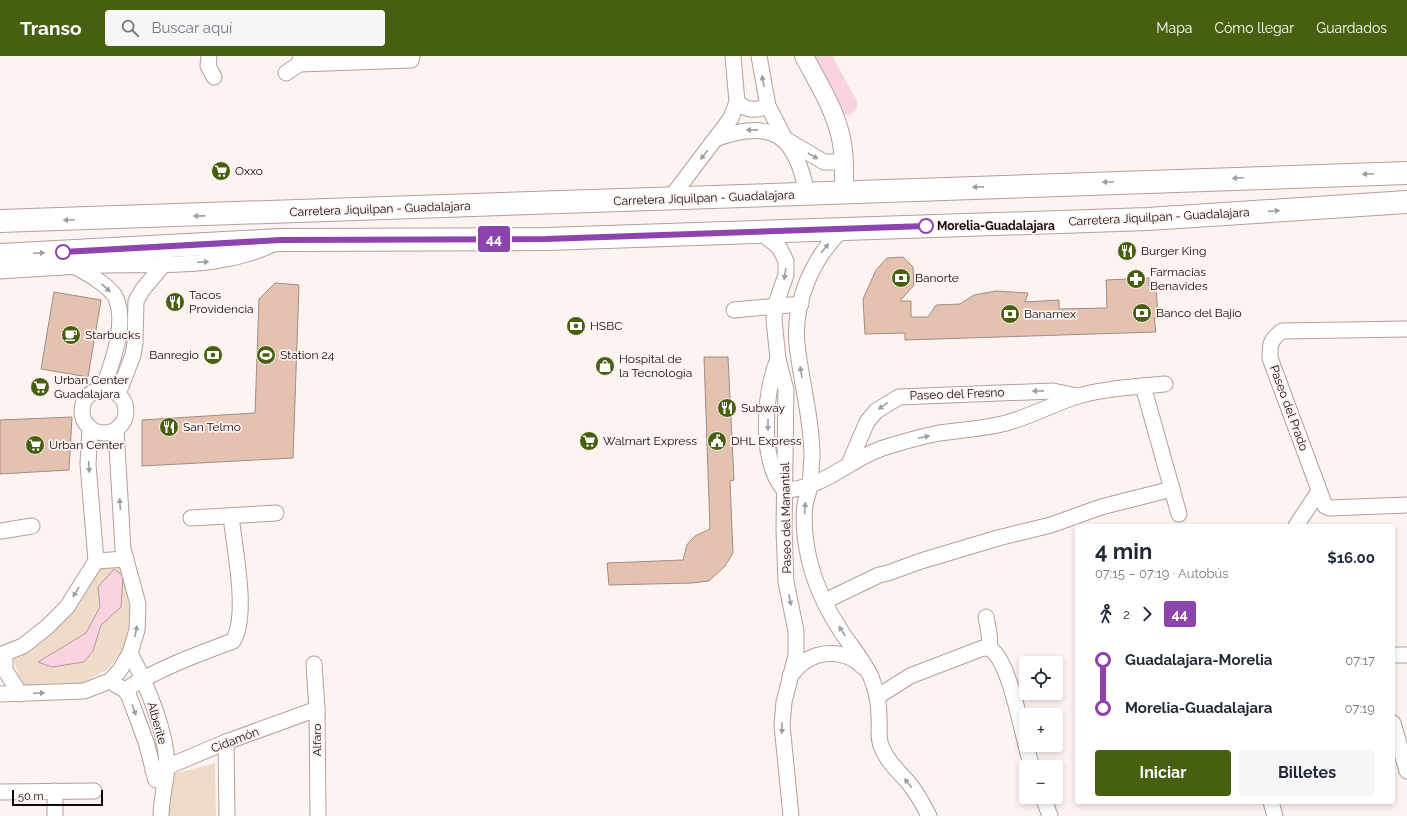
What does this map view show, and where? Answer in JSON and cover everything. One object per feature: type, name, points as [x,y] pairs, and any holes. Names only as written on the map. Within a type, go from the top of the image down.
[{"type":"highway","name":"Carretera Jiquilpan - Guadalajara","points":[[0,222],[669,200],[1033,184],[1407,173]]},
{"type":"highway","name":"Carretera Jiquilpan - Guadalajara","points":[[0,255],[281,240],[546,239],[1148,219],[1407,202]]},
{"type":"street","points":[[209,56],[208,66],[214,77]]},
{"type":"street","points":[[669,200],[731,118],[737,102],[733,56]]},
{"type":"street","points":[[759,56],[768,106],[803,169],[807,194]]},
{"type":"street","points":[[804,56],[836,119],[841,136],[844,162],[844,193]]},
{"type":"street","points":[[286,72],[300,60],[413,62]]},
{"type":"street","points":[[737,102],[743,108],[751,110],[768,106]]},
{"type":"street","points":[[715,139],[748,130],[762,130],[785,139],[824,162],[844,162]]},
{"type":"street","name":"Paseo del Manantial","points":[[843,229],[821,254],[807,284],[801,304],[797,338],[811,435],[810,486],[805,504],[804,530],[809,558],[825,601],[841,631],[858,652],[871,677],[877,697],[879,718],[878,734],[882,748],[890,762],[920,799],[929,816]]},
{"type":"street","name":"Paseo del Manantial","points":[[760,232],[779,246],[786,261],[784,280],[775,306],[775,339],[778,360],[786,390],[784,490],[786,582],[796,631],[796,655],[784,702],[782,725],[791,816]]},
{"type":"street","points":[[0,272],[74,266],[164,264],[228,260],[252,253],[281,240]]},
{"type":"street","points":[[118,394],[133,355],[135,343],[136,301],[143,289],[164,264]]},
{"type":"street","points":[[74,266],[102,284],[116,298],[119,322],[116,351],[103,388]]},
{"type":"street","points":[[734,310],[801,304]]},
{"type":"street","name":"Paseo del Prado","points":[[1407,329],[1282,331],[1273,338],[1270,345],[1270,358],[1325,506],[1330,508],[1407,505]]},
{"type":"street","points":[[116,351],[133,355]]},
{"type":"street","name":"Paseo del Fresno","points":[[784,490],[810,486],[848,464],[882,448],[913,439],[988,428],[1010,422],[1077,396],[1097,391],[1165,384]]},
{"type":"street","points":[[1143,386],[1178,514]]},
{"type":"street","points":[[0,694],[84,691],[110,681],[120,670],[130,653],[137,630],[138,604],[123,550],[116,430],[124,419],[126,412],[123,399],[118,394],[103,388],[89,394],[82,406],[84,420],[90,428],[103,433],[116,430]]},
{"type":"street","name":"Paseo del Fresno","points":[[848,464],[867,422],[876,411],[899,396],[1053,391],[1077,396]]},
{"type":"street","points":[[20,694],[5,670],[2,655],[23,646],[67,607],[96,561],[88,464],[90,428]]},
{"type":"street","points":[[825,601],[879,575],[885,567],[932,548],[960,541],[998,538],[1051,525],[1101,508],[1172,489]]},
{"type":"street","points":[[1297,524],[1319,491]]},
{"type":"street","points":[[191,518],[276,513]]},
{"type":"street","points":[[110,681],[125,690],[143,678],[233,641],[238,634],[240,597],[231,516]]},
{"type":"street","points":[[0,531],[32,526]]},
{"type":"street","points":[[96,561],[126,559]]},
{"type":"street","points":[[986,617],[990,648],[995,652],[1010,686],[1030,760]]},
{"type":"street","points":[[877,697],[910,676],[976,651],[990,648]]},
{"type":"street","name":"Alberite","points":[[130,653],[143,678],[164,739],[160,769],[162,797],[161,816]]},
{"type":"street","points":[[790,676],[804,662],[818,656],[844,654],[857,660],[871,677]]},
{"type":"street","points":[[1395,655],[1407,655]]},
{"type":"street","name":"Alfaro","points":[[314,664],[317,709],[318,816]]},
{"type":"street","name":"Alberite","points":[[125,690],[146,742],[160,769]]},
{"type":"street","name":"Cidamón","points":[[160,769],[226,742],[317,709]]},
{"type":"street","points":[[1395,730],[1407,771]]},
{"type":"street","points":[[226,742],[227,816]]},
{"type":"street","points":[[55,791],[55,816]]},
{"type":"street","points":[[0,792],[94,791]]},
{"type":"street","points":[[1046,804],[1050,816]]},
{"type":"street","points":[[1272,804],[1276,816]]},
{"type":"shaded area","points":[[100,567],[120,567],[136,600],[136,616],[124,649],[108,669],[81,684],[24,686],[13,658]]},
{"type":"shaded area","points":[[114,569],[123,576],[121,607],[101,625],[93,651],[84,662],[52,667],[38,662],[86,633],[100,607],[98,587]]},
{"type":"shaded area","points":[[215,763],[216,816],[166,816],[166,776]]},
{"type":"building","points":[[903,257],[913,267],[914,285],[900,301],[911,301],[911,317],[928,317],[936,305],[960,304],[974,295],[996,291],[1028,293],[1025,302],[1059,300],[1059,309],[1107,308],[1106,280],[1149,278],[1149,286],[1156,286],[1158,318],[1154,318],[1156,332],[905,340],[905,333],[865,334],[863,299],[876,270],[887,258]]},
{"type":"building","points":[[275,283],[299,285],[293,458],[142,466],[142,420],[255,413],[259,299]]},
{"type":"building","name":"Starbucks","points":[[54,292],[101,300],[88,377],[41,369]]},
{"type":"building","points":[[704,357],[728,357],[734,480],[730,481],[733,553],[725,566],[709,581],[692,583],[609,585],[607,563],[683,560],[687,545],[690,541],[695,536],[710,529]]},
{"type":"building","name":"Urban Center","points":[[72,417],[69,470],[0,474],[0,420]]},
{"type":"waterway","points":[[820,56],[846,104]]},
{"type":"bus line","name":"44","points":[[63,252],[281,240],[546,239],[926,226]]},
{"type":"place","name":"Oxxo","points":[[221,171]]},
{"type":"place","name":"Morelia-Guadalajara","points":[[926,226]]},
{"type":"place","name":"Burger King","points":[[1127,251]]},
{"type":"place","name":"Banorte","points":[[901,278]]},
{"type":"place","name":"Farmacias Benavides","points":[[1136,279]]},
{"type":"place","name":"Tacos Providencia","points":[[175,302]]},
{"type":"place","name":"Banco del Bajío","points":[[1142,313]]},
{"type":"place","name":"Banamex","points":[[1010,314]]},
{"type":"place","name":"HSBC","points":[[576,326]]},
{"type":"place","name":"Starbucks","points":[[71,335]]},
{"type":"place","name":"Banregio","points":[[213,355]]},
{"type":"place","name":"Station 24","points":[[266,355]]},
{"type":"place","name":"Hospital de la Tecnología","points":[[605,366]]},
{"type":"place","name":"Urban Center Guadalajara","points":[[40,387]]},
{"type":"place","name":"Subway","points":[[727,408]]},
{"type":"place","name":"San Telmo","points":[[169,427]]},
{"type":"place","name":"Walmart Express","points":[[589,441]]},
{"type":"place","name":"DHL Express","points":[[717,441]]},
{"type":"place","name":"Urban Center","points":[[35,445]]}]
